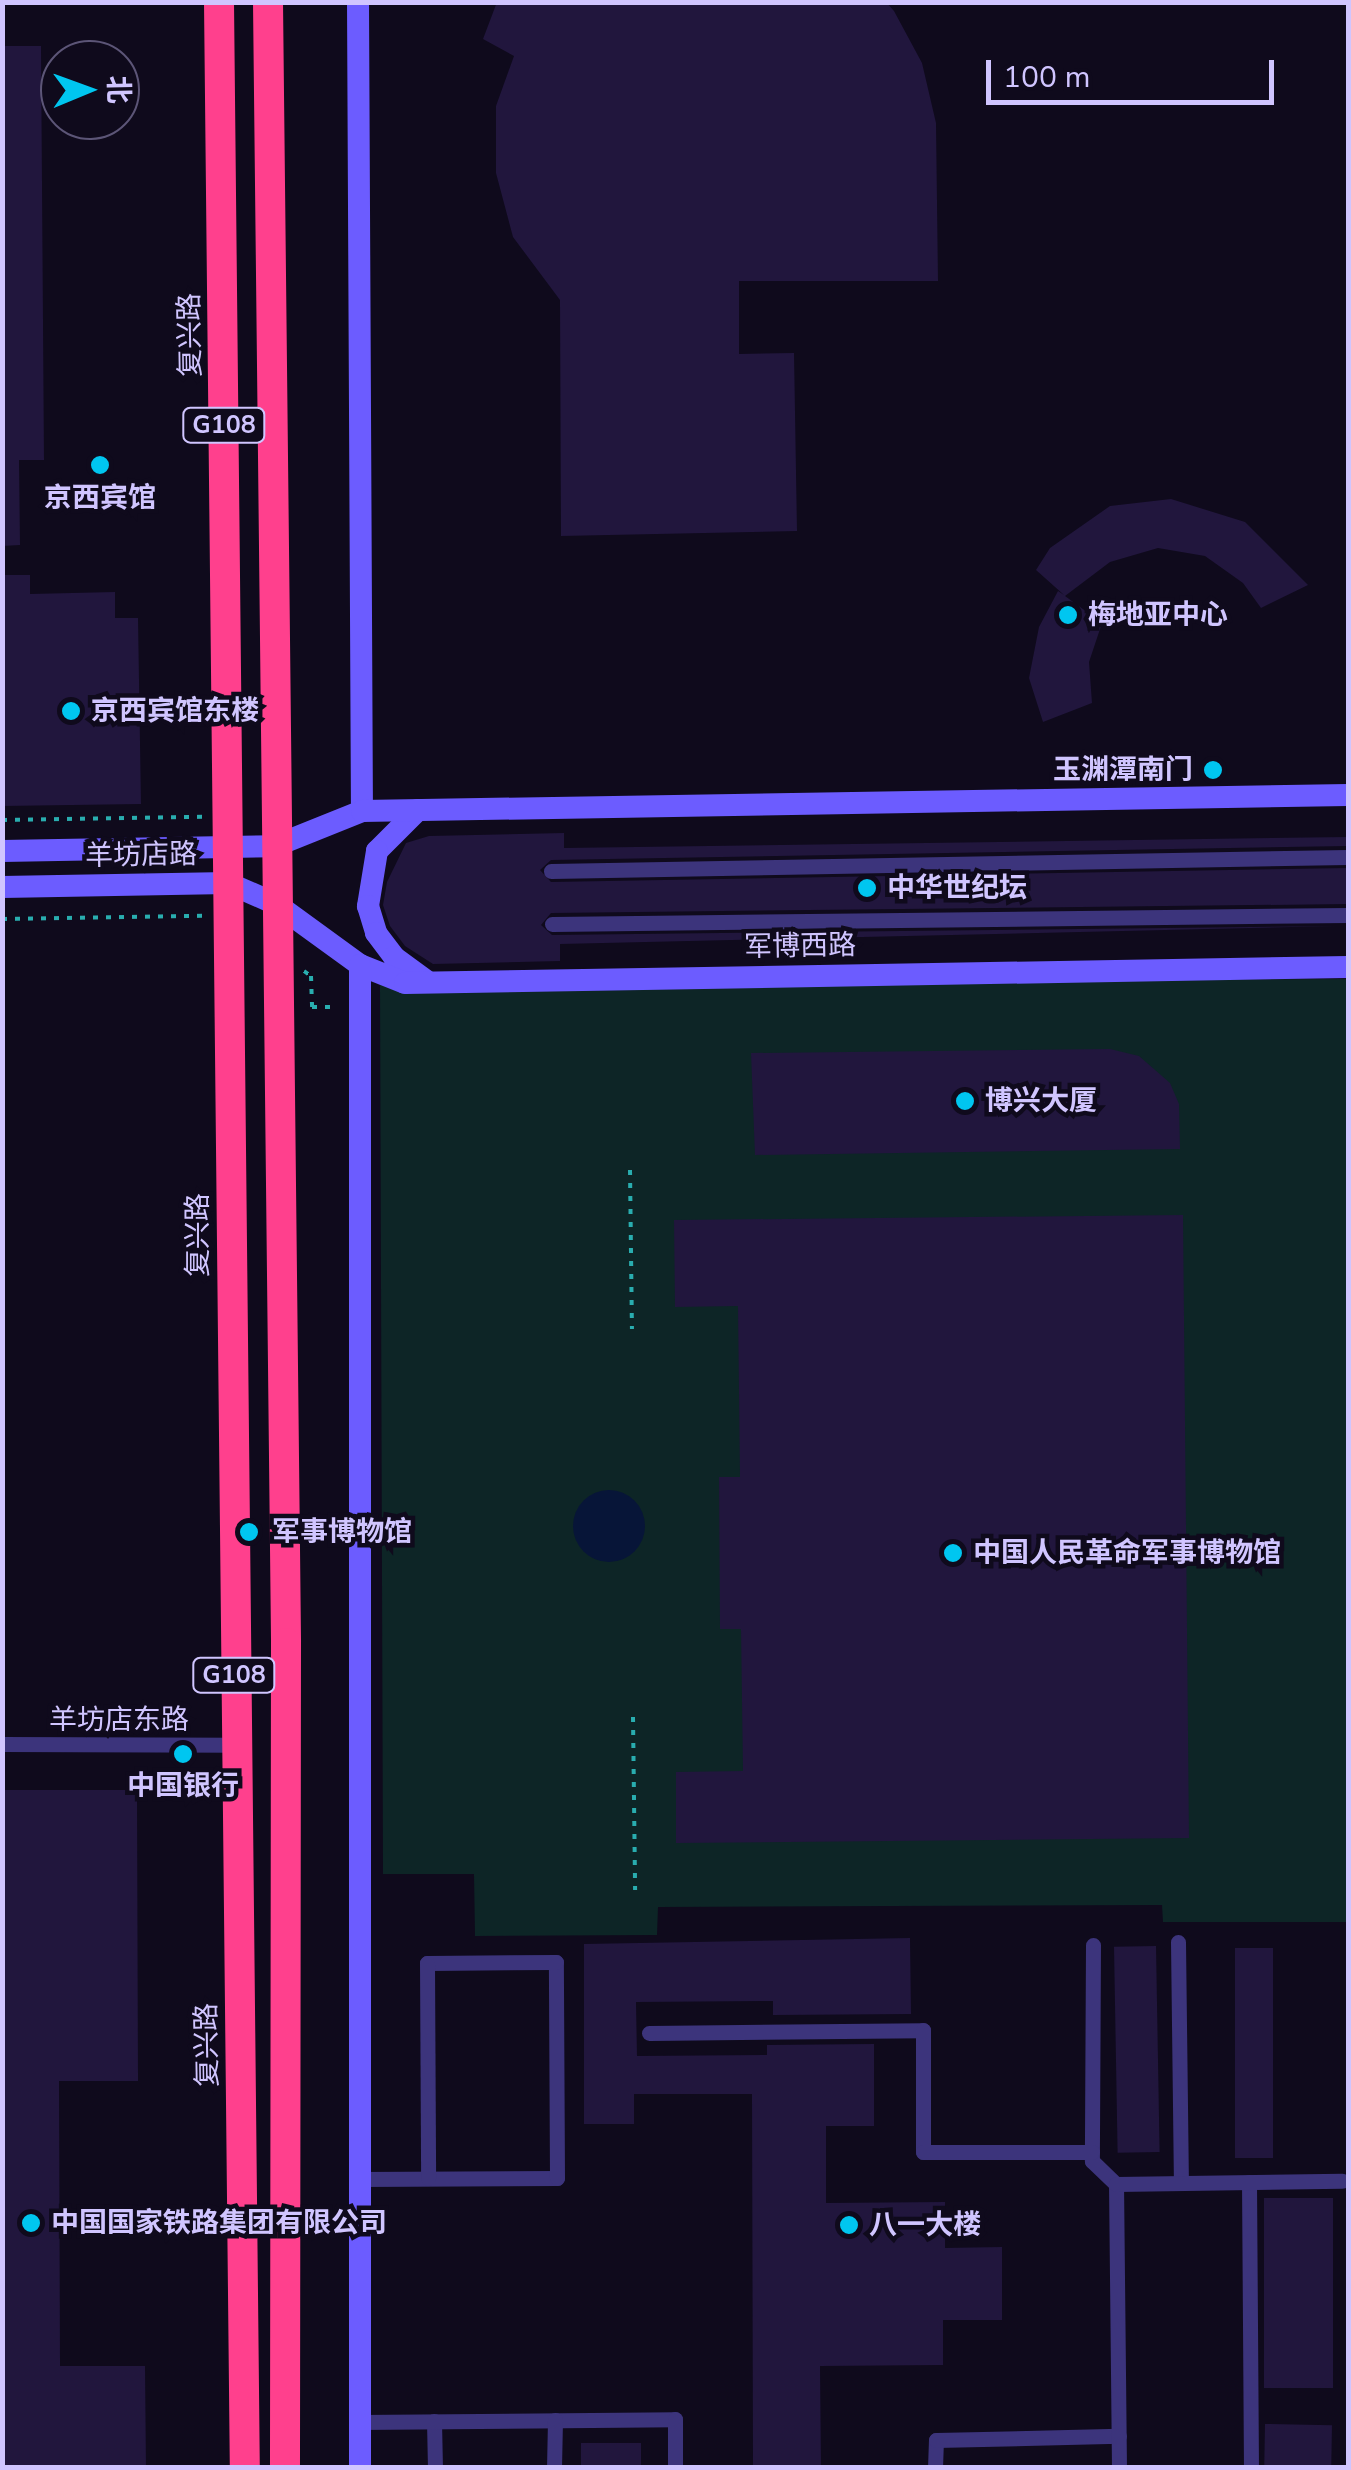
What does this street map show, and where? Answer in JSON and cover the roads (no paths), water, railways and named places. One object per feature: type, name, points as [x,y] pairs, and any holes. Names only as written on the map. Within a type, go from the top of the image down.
[{"type":"highway","name":"复兴路","points":[[220,2],[245,2468]]},
{"type":"highway","name":"G108","points":[[268,2],[286,1643],[285,2468]]},
{"type":"street","points":[[358,2],[362,811]]},
{"type":"street","points":[[275,846],[362,811],[1348,795]]},
{"type":"street","points":[[418,810],[377,851],[368,906],[376,933],[394,957],[428,982]]},
{"type":"street","name":"羊坊店路","points":[[2,851],[228,832],[275,846]]},
{"type":"street","points":[[552,870],[1348,857]]},
{"type":"street","name":"羊坊店路","points":[[2,887],[228,883],[276,904]]},
{"type":"street","name":"军博西路","points":[[276,904],[360,965],[392,980],[1348,967]]},
{"type":"street","points":[[552,924],[1348,915]]},
{"type":"street","points":[[360,965],[360,2468]]},
{"type":"street","name":"羊坊店东路","points":[[2,1744],[235,1745]]},
{"type":"street","points":[[1178,1942],[1181,2183]]},
{"type":"street","points":[[1094,1945],[1092,2161],[1116,2184],[1342,2181]]},
{"type":"street","points":[[359,2180],[557,2178],[556,1962],[427,1963],[428,2178]]},
{"type":"street","points":[[649,2033],[923,2030],[924,2152],[1092,2152]]},
{"type":"street","points":[[1249,2182],[1250,2468]]},
{"type":"street","points":[[1116,2184],[1119,2468]]},
{"type":"street","points":[[359,2422],[675,2419],[675,2468]]},
{"type":"street","points":[[554,2420],[554,2468]]},
{"type":"street","points":[[434,2421],[434,2468]]},
{"type":"street","points":[[936,2468],[936,2440],[1119,2436]]},
{"type":"water","points":[[609,1490],[623,1492],[635,1500],[643,1512],[643,1540],[635,1552],[623,1560],[609,1562],[595,1560],[583,1552],[575,1540],[573,1526],[575,1512],[583,1500],[595,1492]]},
{"type":"place","name":"京西宾馆","points":[[100,465]]},
{"type":"place","name":"梅地亚中心","points":[[1068,615]]},
{"type":"place","name":"京西宾馆东楼","points":[[71,711]]},
{"type":"place","name":"玉渊潭南门","points":[[1213,770]]},
{"type":"place","name":"中华世纪坛","points":[[867,888]]},
{"type":"place","name":"博兴大厦","points":[[965,1101]]},
{"type":"place","name":"军事博物馆","points":[[249,1532]]},
{"type":"place","name":"中国人民革命军事博物馆","points":[[953,1553]]},
{"type":"place","name":"中国银行","points":[[183,1754]]},
{"type":"place","name":"中国国家铁路集团有限公司","points":[[31,2223]]},
{"type":"place","name":"八一大楼","points":[[849,2225]]}]
